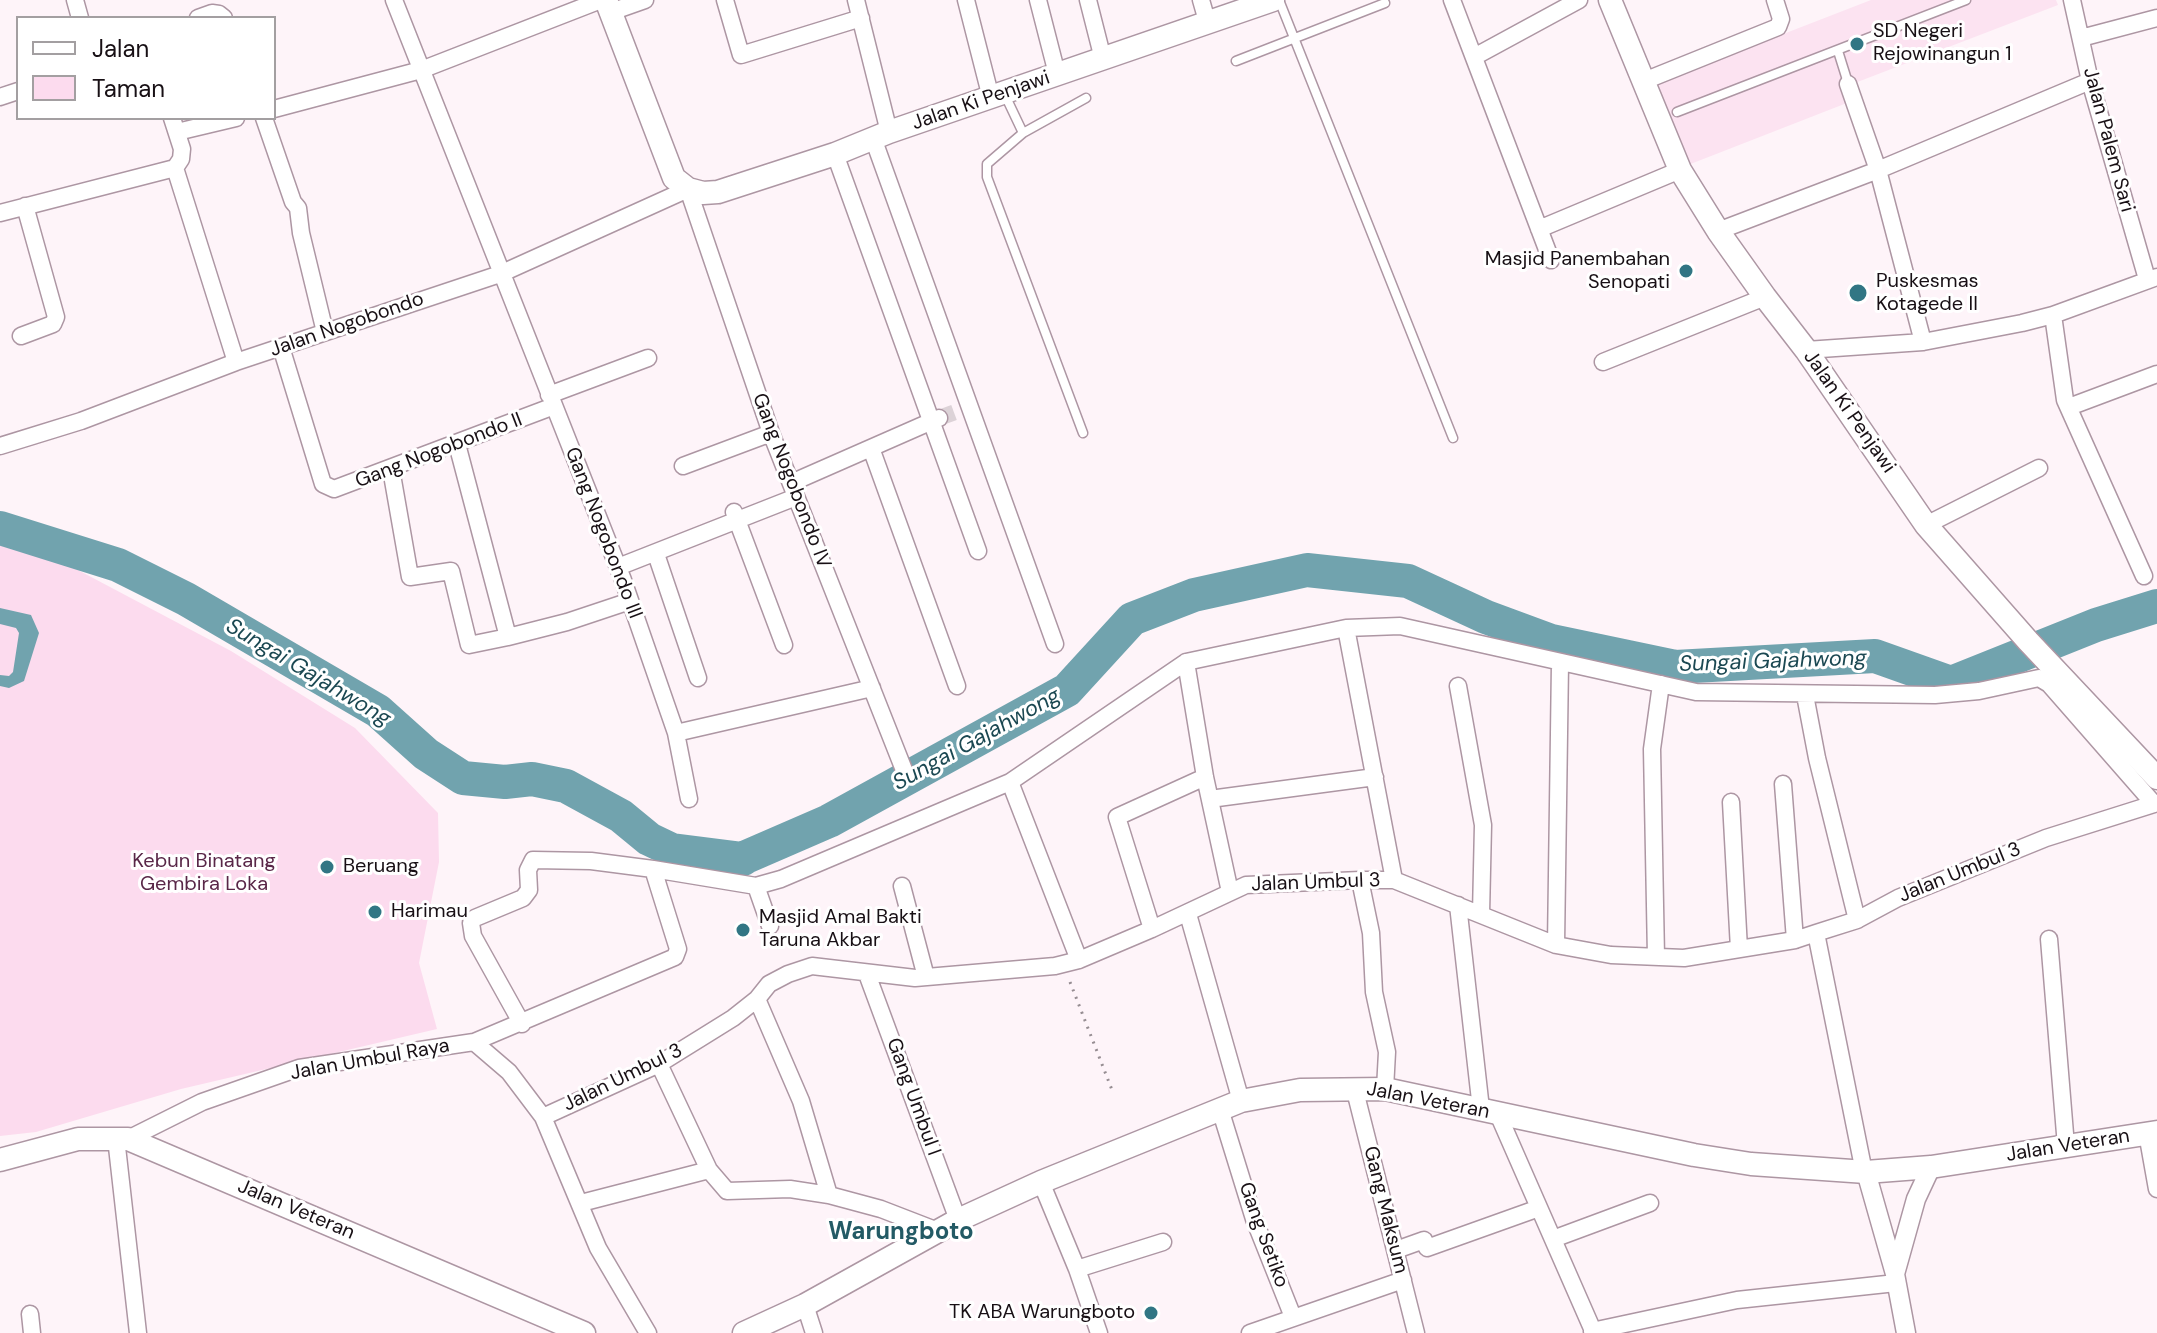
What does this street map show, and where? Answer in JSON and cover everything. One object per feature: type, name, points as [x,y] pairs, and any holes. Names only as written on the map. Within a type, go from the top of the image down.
[{"type":"main road","name":"Jalan Ki Penjawi","points":[[688,189],[703,193],[718,192],[1103,59],[1204,11],[1273,0]]},
{"type":"main road","name":"Jalan Ki Penjawi","points":[[1610,0],[1644,81],[1668,117],[1680,170],[1718,231],[1806,350],[1926,525],[2028,641],[2157,778]]},
{"type":"main road","points":[[606,4],[674,178],[688,189]]},
{"type":"main road","name":"Jalan Veteran","points":[[744,1333],[805,1305],[958,1220],[1041,1182],[1231,1105],[1300,1090],[1385,1089],[1708,1157],[1751,1164],[1865,1172],[1931,1167],[2152,1132]]},
{"type":"main road","name":"Jalan Veteran","points":[[0,1160],[78,1139],[122,1138],[584,1333]]},
{"type":"street","name":"Gang Nogobondo III","points":[[394,0],[618,567],[676,733],[689,799]]},
{"type":"street","points":[[276,108],[421,70],[606,4],[645,0]]},
{"type":"street","points":[[725,0],[741,55],[861,18]]},
{"type":"street","points":[[856,0],[881,135],[964,409],[1055,644]]},
{"type":"street","points":[[966,0],[998,95]]},
{"type":"street","points":[[1038,0],[1057,74]]},
{"type":"street","points":[[1088,0],[1103,59]]},
{"type":"street","points":[[1452,0],[1551,260]]},
{"type":"street","points":[[1474,57],[1579,0]]},
{"type":"street","points":[[1644,81],[1778,27],[1781,19],[1775,0]]},
{"type":"street","name":"Jalan Palem Sari","points":[[2072,0],[2090,81],[2152,278]]},
{"type":"street","points":[[2081,38],[2157,18]]},
{"type":"street","points":[[1718,231],[1878,170],[2090,81]]},
{"type":"street","points":[[1848,84],[1878,170],[1923,342]]},
{"type":"street","points":[[219,120],[175,125],[182,149],[175,168],[236,362]]},
{"type":"street","points":[[265,120],[293,202],[298,208],[325,332]]},
{"type":"street","points":[[835,154],[936,420],[978,551]]},
{"type":"street","points":[[0,213],[175,168]]},
{"type":"street","points":[[1539,229],[1680,170]]},
{"type":"street","name":"Jalan Nogobondo","points":[[0,446],[81,421],[236,362],[500,274],[688,189]]},
{"type":"street","name":"Gang Nogobondo IV","points":[[688,189],[771,433],[904,770]]},
{"type":"street","points":[[21,336],[53,324],[56,317],[25,206]]},
{"type":"street","points":[[1806,350],[1923,342],[2053,315],[2152,278]]},
{"type":"street","points":[[1603,362],[1765,297]]},
{"type":"street","points":[[2053,315],[2069,407],[2144,576]]},
{"type":"street","name":"Gang Nogobondo II","points":[[281,347],[323,484],[339,489],[457,444],[648,358]]},
{"type":"street","points":[[2069,407],[2157,374]]},
{"type":"street","points":[[618,567],[656,554],[794,490],[871,448],[936,420]]},
{"type":"street","points":[[683,466],[771,433]]},
{"type":"street","points":[[457,444],[508,637]]},
{"type":"street","points":[[871,448],[957,686]]},
{"type":"street","points":[[1926,525],[2039,468]]},
{"type":"street","points":[[391,469],[410,577],[451,571],[469,645],[567,622],[630,601]]},
{"type":"street","points":[[735,516],[784,645]]},
{"type":"street","points":[[656,554],[698,678]]},
{"type":"street","points":[[522,1024],[473,936],[471,923],[475,918],[523,898],[529,890],[529,864],[533,860],[591,861],[756,886],[781,879],[1010,782],[1186,662],[1346,628],[1400,626],[1696,692],[1961,694],[2039,678],[2049,684],[2156,804]]},
{"type":"street","points":[[1346,628],[1394,880]]},
{"type":"street","points":[[1186,662],[1205,777],[1230,892]]},
{"type":"street","points":[[1556,945],[1560,663]]},
{"type":"street","points":[[1656,957],[1652,749],[1661,684]]},
{"type":"street","points":[[1458,686],[1483,825],[1481,914]]},
{"type":"street","points":[[676,733],[872,688]]},
{"type":"street","points":[[1805,695],[1817,758],[1857,920]]},
{"type":"street","points":[[1152,929],[1117,817],[1205,777]]},
{"type":"street","points":[[1210,799],[1375,777]]},
{"type":"street","points":[[1010,782],[1070,962]]},
{"type":"street","points":[[1783,784],[1795,940]]},
{"type":"street","points":[[1731,802],[1739,949]]},
{"type":"street","name":"Jalan Umbul 3","points":[[543,1117],[659,1064],[733,1018],[757,999],[769,984],[812,966],[867,974],[926,977],[1070,962],[1188,914],[1246,885],[1360,880],[1394,880],[1556,945],[1611,955],[1684,958],[1795,940],[1857,920],[1898,898],[2046,838],[2156,804]]},
{"type":"street","points":[[474,1042],[675,957],[678,949],[653,869]]},
{"type":"street","points":[[1360,880],[1371,933],[1374,992],[1387,1052],[1385,1089]]},
{"type":"street","points":[[756,886],[770,926]]},
{"type":"street","points":[[902,886],[926,977]]},
{"type":"street","points":[[1458,905],[1489,1111],[1539,1208],[1593,1332],[1737,1300],[1895,1278]]},
{"type":"street","name":"Gang Setiko","points":[[1188,914],[1254,1219],[1293,1317]]},
{"type":"street","points":[[1816,933],[1865,1172],[1895,1278],[1906,1333]]},
{"type":"street","points":[[2049,939],[2066,1146]]},
{"type":"street","name":"Gang Umbul I","points":[[867,974],[958,1220]]},
{"type":"street","points":[[757,999],[801,1101],[829,1195]]},
{"type":"street","name":"Jalan Umbul Raya","points":[[122,1138],[202,1102],[299,1068],[474,1042],[509,1072],[543,1117],[598,1248],[648,1333]]},
{"type":"street","points":[[659,1064],[709,1170],[727,1191],[790,1189],[829,1195],[881,1209],[938,1231]]},
{"type":"street","name":"Gang Maksum","points":[[1354,1087],[1416,1333]]},
{"type":"street","points":[[2152,1132],[2157,1189]]},
{"type":"street","points":[[122,1138],[138,1333]]},
{"type":"street","points":[[1895,1278],[1916,1199],[1931,1167]]},
{"type":"street","points":[[581,1203],[709,1170]]},
{"type":"street","points":[[1041,1182],[1077,1269],[1099,1333]]},
{"type":"street","points":[[1553,1239],[1650,1203]]},
{"type":"street","points":[[1396,1250],[1424,1240],[1427,1248],[1539,1208]]},
{"type":"street","points":[[1077,1269],[1163,1242]]},
{"type":"street","points":[[1250,1333],[1403,1280]]},
{"type":"street","points":[[805,1305],[814,1333]]},
{"type":"street","points":[[30,1314],[32,1333]]},
{"type":"lane","points":[[1279,0],[1453,438]]},
{"type":"lane","points":[[1668,117],[1966,0]]},
{"type":"lane","points":[[1236,61],[1385,3]]},
{"type":"lane","points":[[1838,51],[1848,84]]},
{"type":"lane","points":[[998,95],[1023,133]]},
{"type":"lane","points":[[1083,433],[985,169],[1023,133],[1086,98]]},
{"type":"path","points":[[1070,962],[1112,1090]]},
{"type":"shaded area","name":"SD Negeri Rejowinangun 1","points":[[1871,0],[2056,0],[2058,5],[1847,86],[1852,101],[1688,165],[1657,83]]},
{"type":"green space","name":"Kebun Binatang Gembira Loka","points":[[0,511],[76,569],[231,651],[355,728],[438,813],[439,862],[419,963],[437,1029],[181,1089],[36,1132],[0,1136]]},
{"type":"water","points":[[0,608],[31,615],[39,633],[24,681],[9,688],[0,686],[0,675],[9,676],[13,672],[19,633],[16,628],[0,624]]},
{"type":"waterway","name":"Sungai Gajahwong","points":[[0,528],[118,565],[186,599],[378,711],[426,754],[463,778],[505,782],[532,779],[566,786],[621,816],[649,839],[672,850],[743,859]]},
{"type":"waterway","name":"Sungai Gajahwong","points":[[746,857],[829,821],[1067,690],[1132,619],[1194,595],[1307,570],[1408,581],[1486,617],[1551,641],[1675,667],[1875,656],[1951,683],[2096,625],[2157,606]]},
{"type":"tunnel","points":[[939,418],[958,411]]},
{"type":"place","name":"SD Negeri Rejowinangun 1","points":[[1857,44]]},
{"type":"place","name":"Masjid Panembahan Senopati","points":[[1686,271]]},
{"type":"place","name":"Puskesmas Kotagede II","points":[[1858,293]]},
{"type":"place","name":"Beruang","points":[[327,867]]},
{"type":"place","name":"Harimau","points":[[375,912]]},
{"type":"place","name":"Masjid Amal Bakti Taruna Akbar","points":[[743,930]]},
{"type":"place","name":"TK ABA Warungboto","points":[[1151,1313]]},
{"type":"district","name":"Warungboto","points":[[901,1233]]}]
